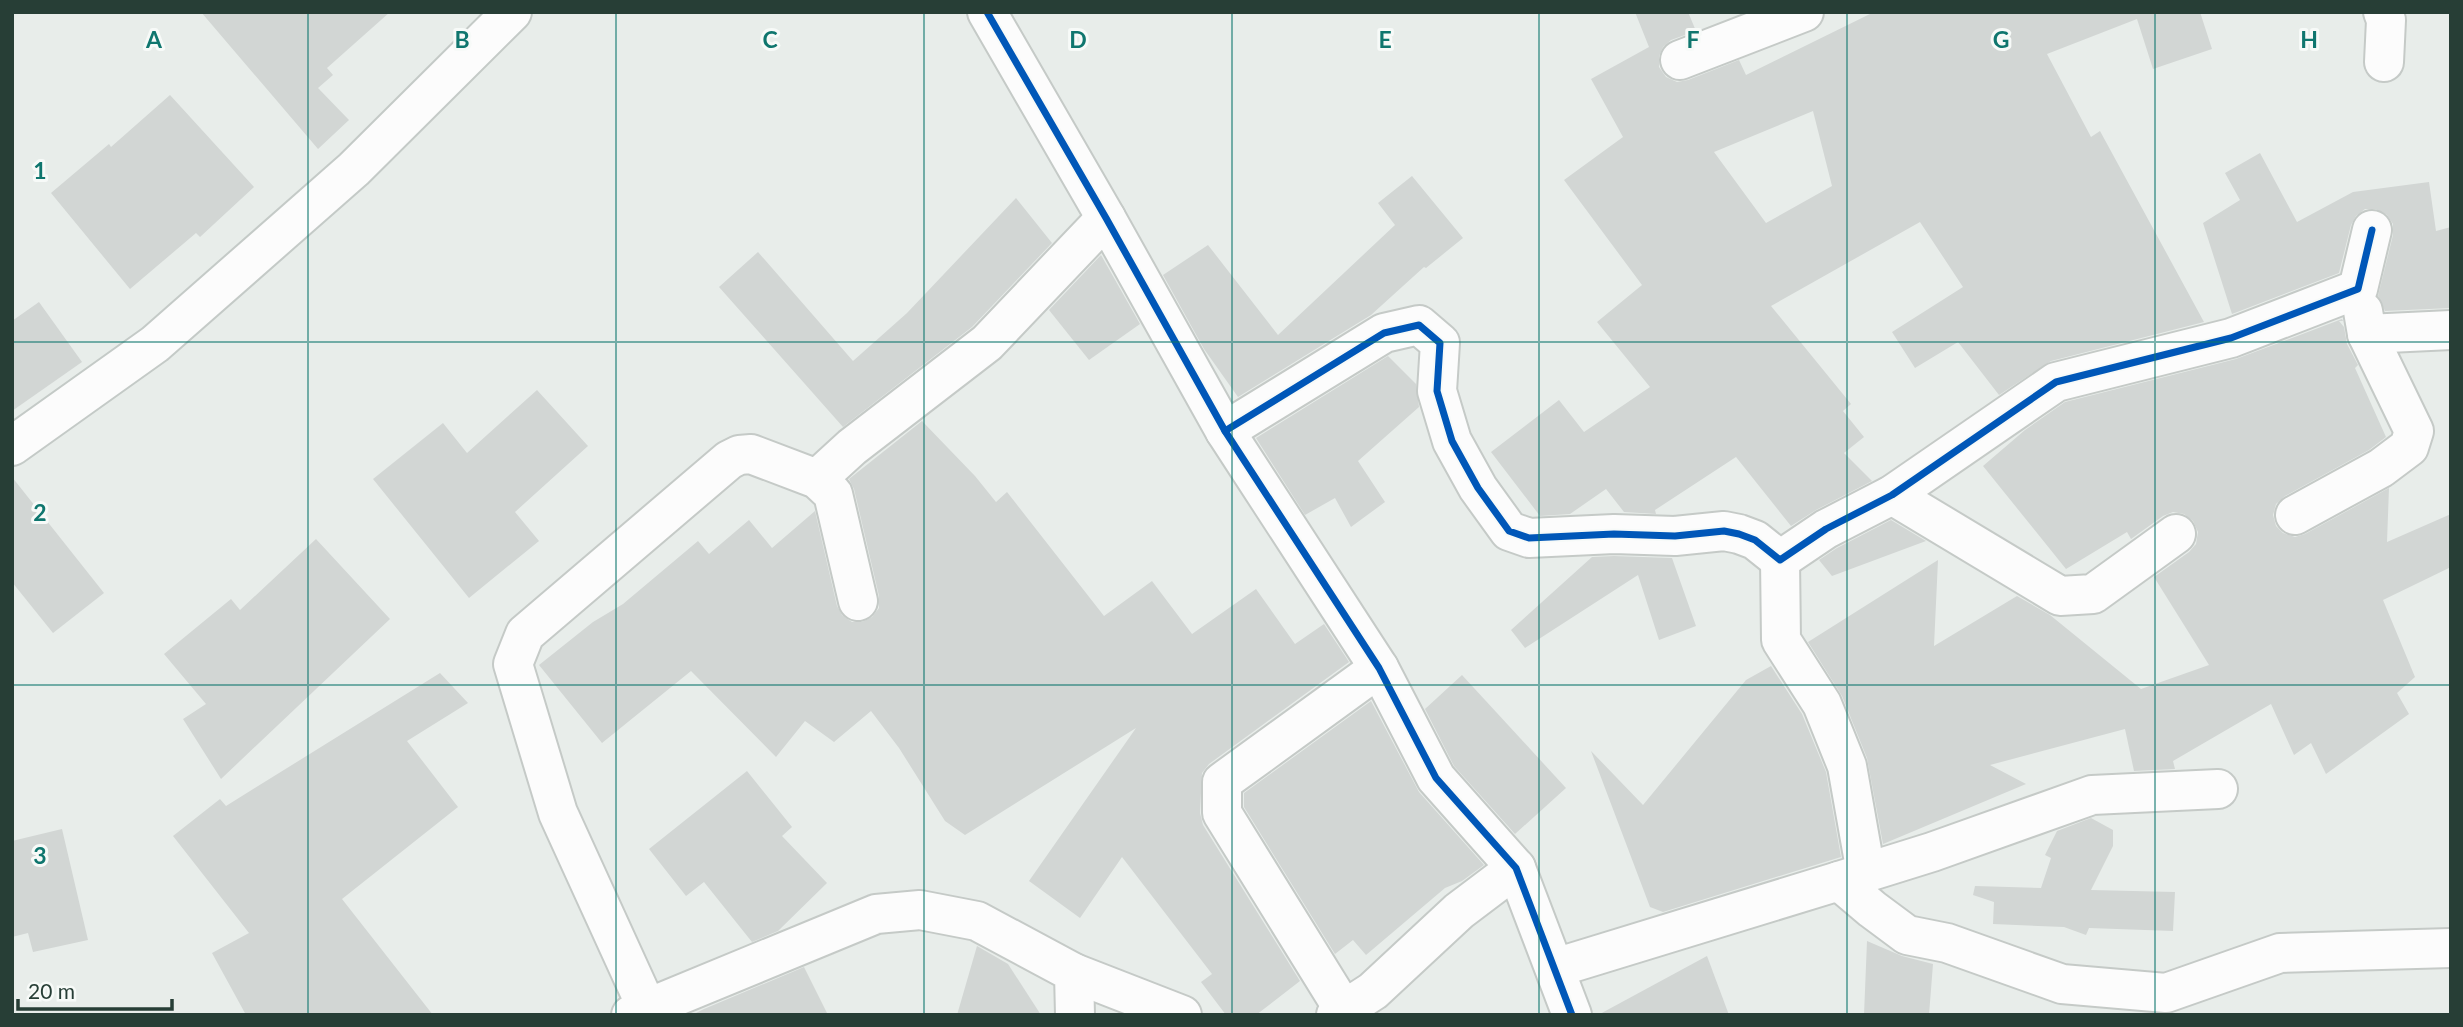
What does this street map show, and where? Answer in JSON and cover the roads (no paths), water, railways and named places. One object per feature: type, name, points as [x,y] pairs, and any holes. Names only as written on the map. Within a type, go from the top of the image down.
[{"type":"street","points":[[12,446],[155,344],[354,169],[512,12]]},
{"type":"street","points":[[987,12],[1225,431],[1379,668],[1436,778],[1516,868],[1572,1015]]},
{"type":"street","points":[[1679,60],[1804,12]]},
{"type":"street","points":[[2384,62],[2387,15]]},
{"type":"street","points":[[817,479],[852,447],[987,343],[1106,218]]},
{"type":"street","points":[[2295,515],[2381,468],[2409,447],[2414,431],[2367,334],[2358,289],[2372,230]]},
{"type":"street","points":[[1780,560],[1826,529],[1892,495],[2056,382],[2231,338],[2358,289]]},
{"type":"street","points":[[1225,431],[1384,333],[1419,325],[1440,343],[1437,391],[1452,441],[1478,488],[1509,531],[1529,538],[1614,534],[1675,536],[1724,531],[1755,540],[1780,560]]},
{"type":"street","points":[[2367,334],[2451,330]]},
{"type":"street","points":[[858,601],[832,494],[817,479],[751,454],[739,455],[729,460],[525,634],[513,664],[558,813],[639,1012],[876,914],[920,909],[977,921],[1074,973],[1182,1015]]},
{"type":"street","points":[[1892,495],[2060,596],[2093,594],[2176,534]]},
{"type":"street","points":[[1780,560],[1781,640],[1822,704],[1847,766],[1853,877],[1872,909],[1908,935],[1947,943],[2062,984],[2166,993],[2280,953],[2451,948]]},
{"type":"street","points":[[1379,668],[1222,782],[1222,813],[1340,1012],[1373,991],[1459,911],[1516,868]]},
{"type":"street","points":[[1555,968],[1932,852],[2092,795],[2218,789]]},
{"type":"street","points":[[1074,973],[1075,1015]]}]
